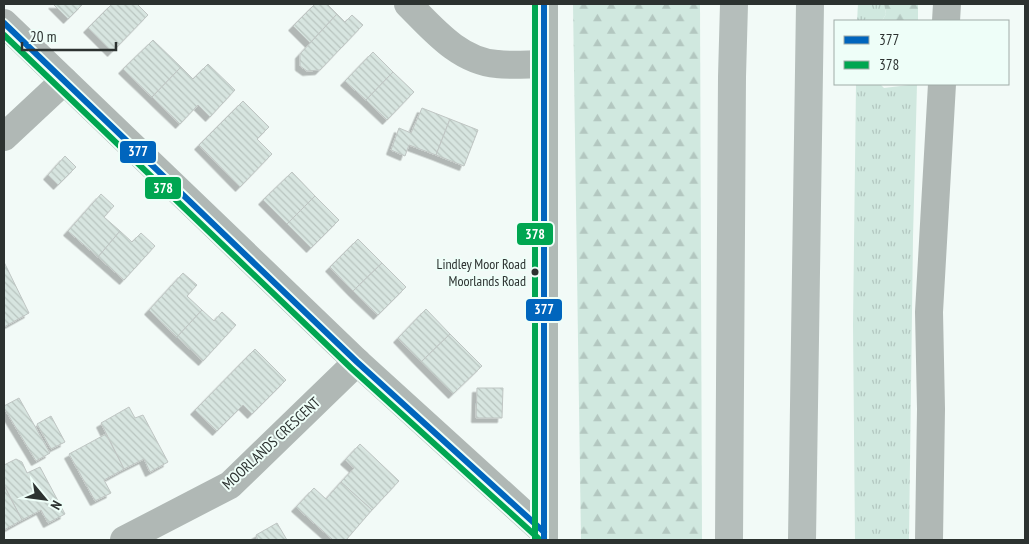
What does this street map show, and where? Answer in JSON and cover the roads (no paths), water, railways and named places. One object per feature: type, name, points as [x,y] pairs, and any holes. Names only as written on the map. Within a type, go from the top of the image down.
[{"type":"highway","points":[[729,540],[734,4]]},
{"type":"highway","points":[[802,540],[810,4]]},
{"type":"main road","points":[[544,4],[544,536]]},
{"type":"street","points":[[408,4],[444,40],[472,59],[496,64],[544,64]]},
{"type":"street","points":[[946,20],[947,4]]},
{"type":"street","points":[[4,23],[357,362],[544,536]]},
{"type":"street","points":[[4,137],[64,81]]},
{"type":"street","points":[[929,540],[931,408],[929,312],[942,85]]},
{"type":"street","name":"MOORLANDS CRESCENT","points":[[124,540],[230,485],[357,362]]},
{"type":"place","name":"Lindley Moor Road Moorlands Road","points":[[535,272]]}]
